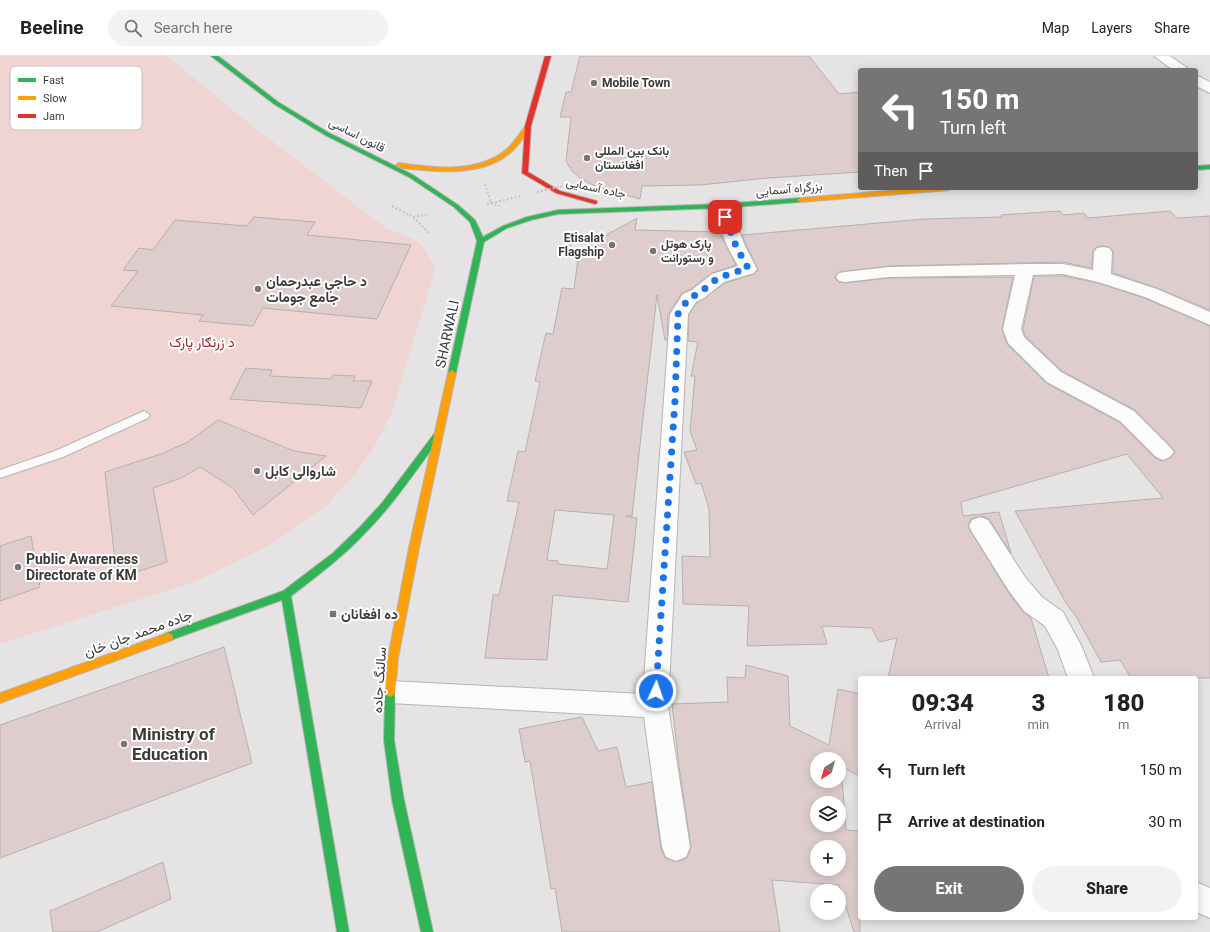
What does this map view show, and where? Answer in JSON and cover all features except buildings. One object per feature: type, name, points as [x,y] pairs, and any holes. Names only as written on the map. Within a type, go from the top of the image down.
[{"type":"highway","name":"قانون اساسی","points":[[214,56],[276,103],[327,134],[411,176],[456,206],[473,221],[481,241]]},
{"type":"highway","points":[[385,163],[425,169],[458,168],[492,160],[507,152],[528,126],[548,56]]},
{"type":"highway","name":"جاده آسمایی","points":[[528,126],[525,173],[540,184],[570,197],[631,208]]},
{"type":"highway","points":[[1198,168],[1210,167]]},
{"type":"highway","name":"بزرگراه آسمایی","points":[[631,208],[721,206],[924,190]]},
{"type":"highway","name":"جاده آسمایی","points":[[481,241],[504,227],[529,218],[558,212],[631,208]]},
{"type":"highway","name":"SHARWALI","points":[[441,432],[481,241]]},
{"type":"highway","name":"جاده محمد جان خان","points":[[0,698],[286,594],[352,542],[441,432]]},
{"type":"highway","name":"سالنگ جاده","points":[[427,932],[398,800],[390,740],[390,692],[397,635],[414,548],[441,432]]},
{"type":"highway","points":[[286,594],[343,932]]},
{"type":"street","points":[[1161,56],[1180,68]]},
{"type":"street","points":[[1198,80],[1210,89]]},
{"type":"street","points":[[676,847],[656,706],[675,400],[678,314],[689,298],[698,294],[718,278],[748,268],[736,246],[721,206]]},
{"type":"street","points":[[1102,277],[1103,252]]},
{"type":"street","points":[[1025,269],[1012,329],[1015,339],[1054,377],[1128,416],[1163,452]]},
{"type":"street","points":[[845,276],[889,272],[1063,269],[1102,277],[1152,293],[1210,319]]},
{"type":"street","points":[[980,526],[1017,584],[1033,604],[1054,619],[1070,647],[1080,676]]},
{"type":"street","points":[[390,692],[656,706]]},
{"type":"street","points":[[1198,898],[1210,903]]},
{"type":"lane","points":[[0,474],[59,454],[144,415]]},
{"type":"path","points":[[479,163],[491,203],[522,196]]},
{"type":"path","points":[[530,194],[564,186]]},
{"type":"path","points":[[392,206],[412,217],[429,233]]},
{"type":"path","points":[[570,246],[576,237],[590,232]]},
{"type":"green space","name":"د زرنګار پارک","points":[[0,56],[167,56],[252,126],[387,229],[417,242],[426,252],[435,270],[391,415],[374,447],[354,475],[326,506],[270,545],[194,582],[0,644]]},
{"type":"traffic: fast","points":[[214,56],[276,103],[327,134],[411,176],[456,206],[473,221],[481,241]]},
{"type":"traffic: fast","points":[[1198,168],[1210,167]]},
{"type":"traffic: fast","points":[[481,241],[505,227],[529,218],[558,212],[721,206],[800,200]]},
{"type":"traffic: fast","points":[[452,373],[481,241]]},
{"type":"traffic: fast","points":[[168,637],[286,594],[336,556],[363,530],[385,505],[437,436]]},
{"type":"traffic: fast","points":[[286,594],[343,932]]},
{"type":"traffic: fast","points":[[390,692],[389,740],[398,800],[427,932]]},
{"type":"traffic: slow","points":[[399,165],[454,169],[482,164],[495,159],[510,150],[528,126]]},
{"type":"traffic: slow","points":[[800,200],[924,190]]},
{"type":"traffic: slow","points":[[390,692],[393,658],[414,548],[452,373]]},
{"type":"traffic: slow","points":[[0,698],[168,637]]},
{"type":"traffic: jam","points":[[548,56],[528,126],[525,173],[558,192],[595,202]]},
{"type":"place","name":"Mobile Town","points":[[594,83]]},
{"type":"place","name":"بانک بین المللی افغانستان","points":[[587,158]]},
{"type":"place","name":"Etisalat Flagship","points":[[612,245]]},
{"type":"place","name":"پارک هوتل و رستورانت","points":[[653,251]]},
{"type":"place","name":"د حاجي عبدرحمان جامع جومات","points":[[258,289]]},
{"type":"place","name":"شاروالی کابل","points":[[257,471]]},
{"type":"place","name":"Public Awareness Directorate of KM","points":[[18,567]]},
{"type":"place","name":"ده افغانان","points":[[333,614]]},
{"type":"place","name":"Ministry of Education","points":[[124,744]]},
{"type":"route","points":[[656,691],[675,400],[678,314],[689,298],[698,294],[718,278],[748,268],[736,246],[725,217]]}]
